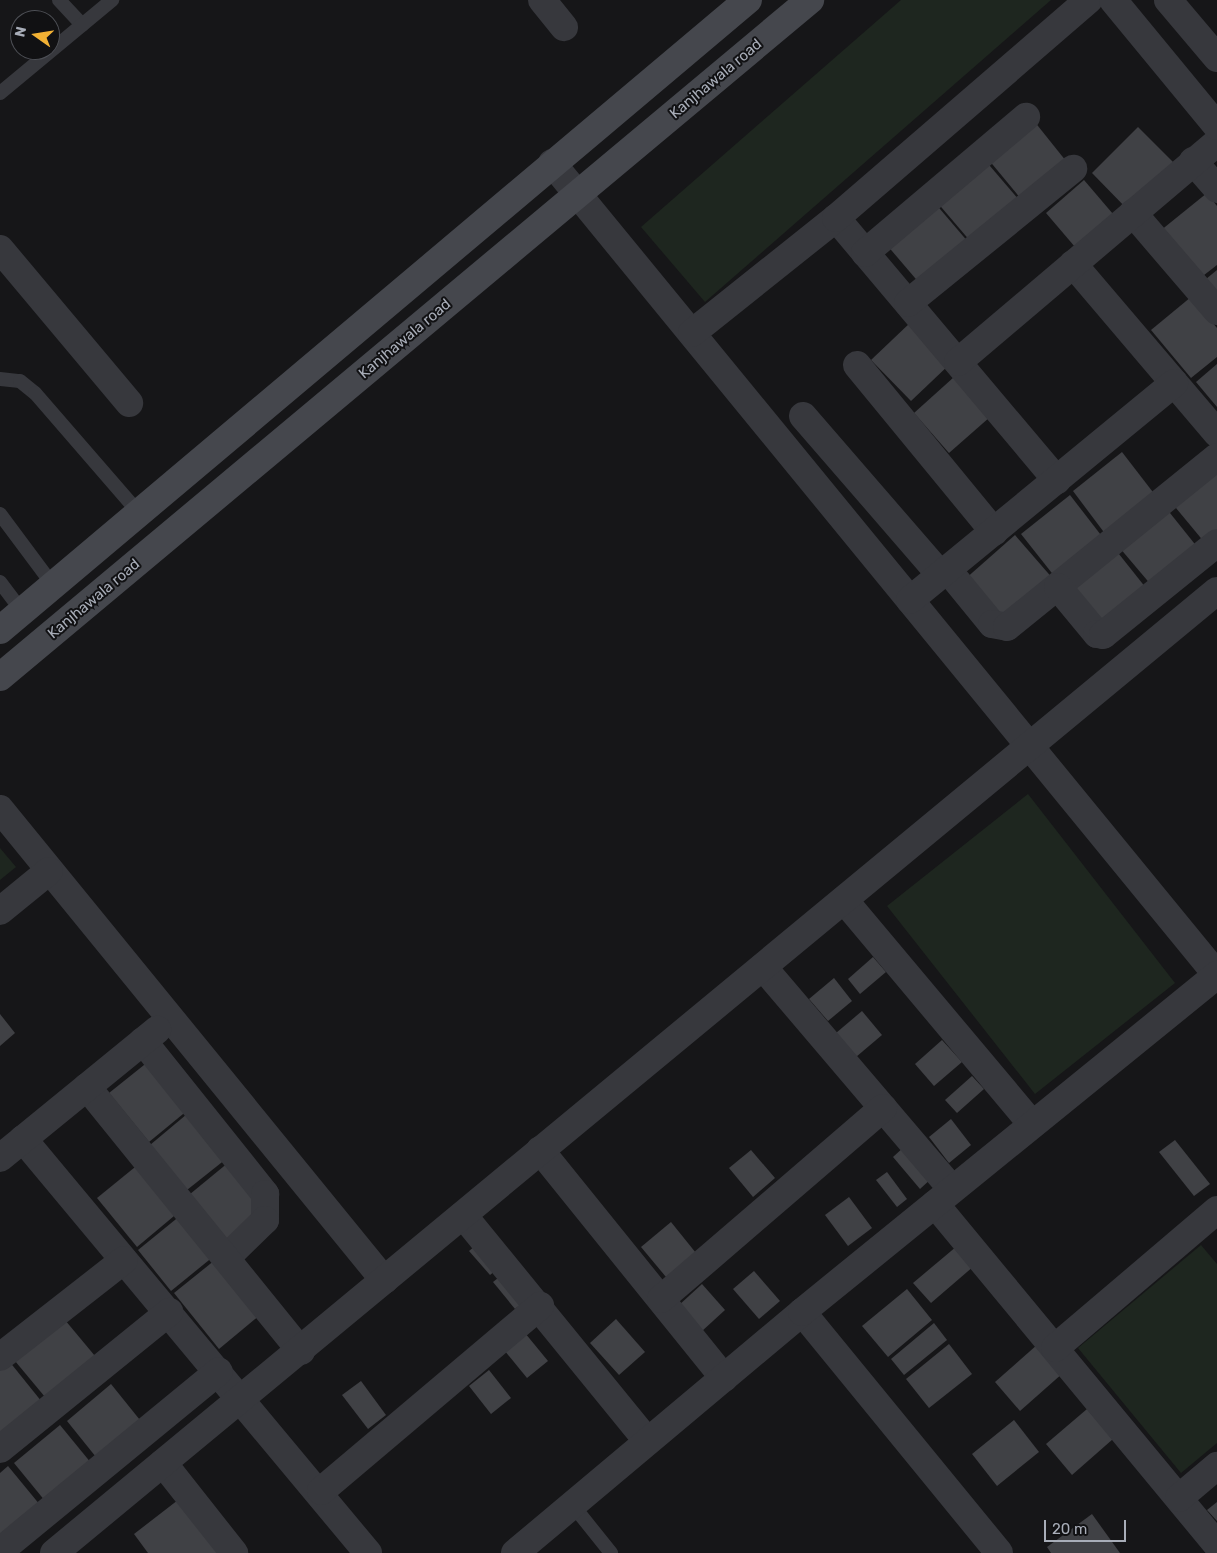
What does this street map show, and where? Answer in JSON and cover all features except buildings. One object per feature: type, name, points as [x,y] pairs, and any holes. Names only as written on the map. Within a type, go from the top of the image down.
[{"type":"main road","points":[[0,630],[552,163],[748,0]]},
{"type":"main road","name":"Kanjhawala road","points":[[0,678],[810,0]]},
{"type":"street","points":[[542,0],[564,27]]},
{"type":"street","points":[[692,333],[836,218],[1089,0]]},
{"type":"street","points":[[1113,0],[1217,126]]},
{"type":"street","points":[[1168,0],[1217,58]]},
{"type":"street","points":[[865,253],[1026,117]]},
{"type":"street","points":[[958,362],[1217,142]]},
{"type":"street","points":[[1194,161],[1217,189]]},
{"type":"street","points":[[515,1553],[571,1503],[802,1312],[1217,975],[552,163]]},
{"type":"street","points":[[908,303],[1073,169]]},
{"type":"street","points":[[1133,213],[1217,311]]},
{"type":"street","points":[[836,218],[1057,480]]},
{"type":"street","points":[[0,249],[130,403]]},
{"type":"street","points":[[1073,264],[1217,433]]},
{"type":"street","points":[[858,365],[994,532]]},
{"type":"street","points":[[910,600],[1174,383]]},
{"type":"street","points":[[803,416],[944,572],[1000,628],[1007,627],[1217,458]]},
{"type":"street","points":[[1058,587],[1097,634],[1103,635],[1217,543]]},
{"type":"street","points":[[54,1553],[243,1400],[540,1150],[1217,591]]},
{"type":"street","points":[[0,809],[384,1280]]},
{"type":"street","points":[[0,911],[49,871]]},
{"type":"street","points":[[844,900],[1032,1124]]},
{"type":"street","points":[[763,967],[883,1108],[944,1197],[1055,1348],[1217,1544]]},
{"type":"street","points":[[0,1158],[172,1018]]},
{"type":"street","points":[[143,1041],[265,1194],[265,1220],[226,1258]]},
{"type":"street","points":[[87,1087],[301,1351]]},
{"type":"street","points":[[660,1299],[883,1108]]},
{"type":"street","points":[[24,1139],[124,1260],[321,1491],[368,1553]]},
{"type":"street","points":[[540,1150],[724,1378]]},
{"type":"street","points":[[1055,1348],[1217,1210]]},
{"type":"street","points":[[463,1214],[540,1306],[647,1441]]},
{"type":"street","points":[[1,1353],[124,1260]]},
{"type":"street","points":[[321,1491],[540,1306]]},
{"type":"street","points":[[0,1449],[169,1312]]},
{"type":"street","points":[[802,1312],[999,1553]]},
{"type":"street","points":[[0,1551],[219,1371]]},
{"type":"street","points":[[163,1463],[234,1553]]},
{"type":"street","points":[[1179,1498],[1217,1466]]},
{"type":"lane","points":[[59,0],[82,25]]},
{"type":"lane","points":[[0,93],[112,0]]},
{"type":"lane","points":[[0,379],[20,381],[35,393],[139,513]]},
{"type":"lane","points":[[0,514],[54,585]]},
{"type":"lane","points":[[0,582],[22,611]]},
{"type":"lane","points":[[571,1503],[611,1553]]},
{"type":"shaded area","points":[[901,0],[1051,0],[705,302],[641,227]]},
{"type":"shaded area","points":[[1028,794],[1175,983],[1035,1094],[887,906]]},
{"type":"shaded area","points":[[0,848],[16,867],[0,880]]},
{"type":"shaded area","points":[[1201,1245],[1217,1264],[1217,1443],[1181,1473],[1078,1348]]}]
